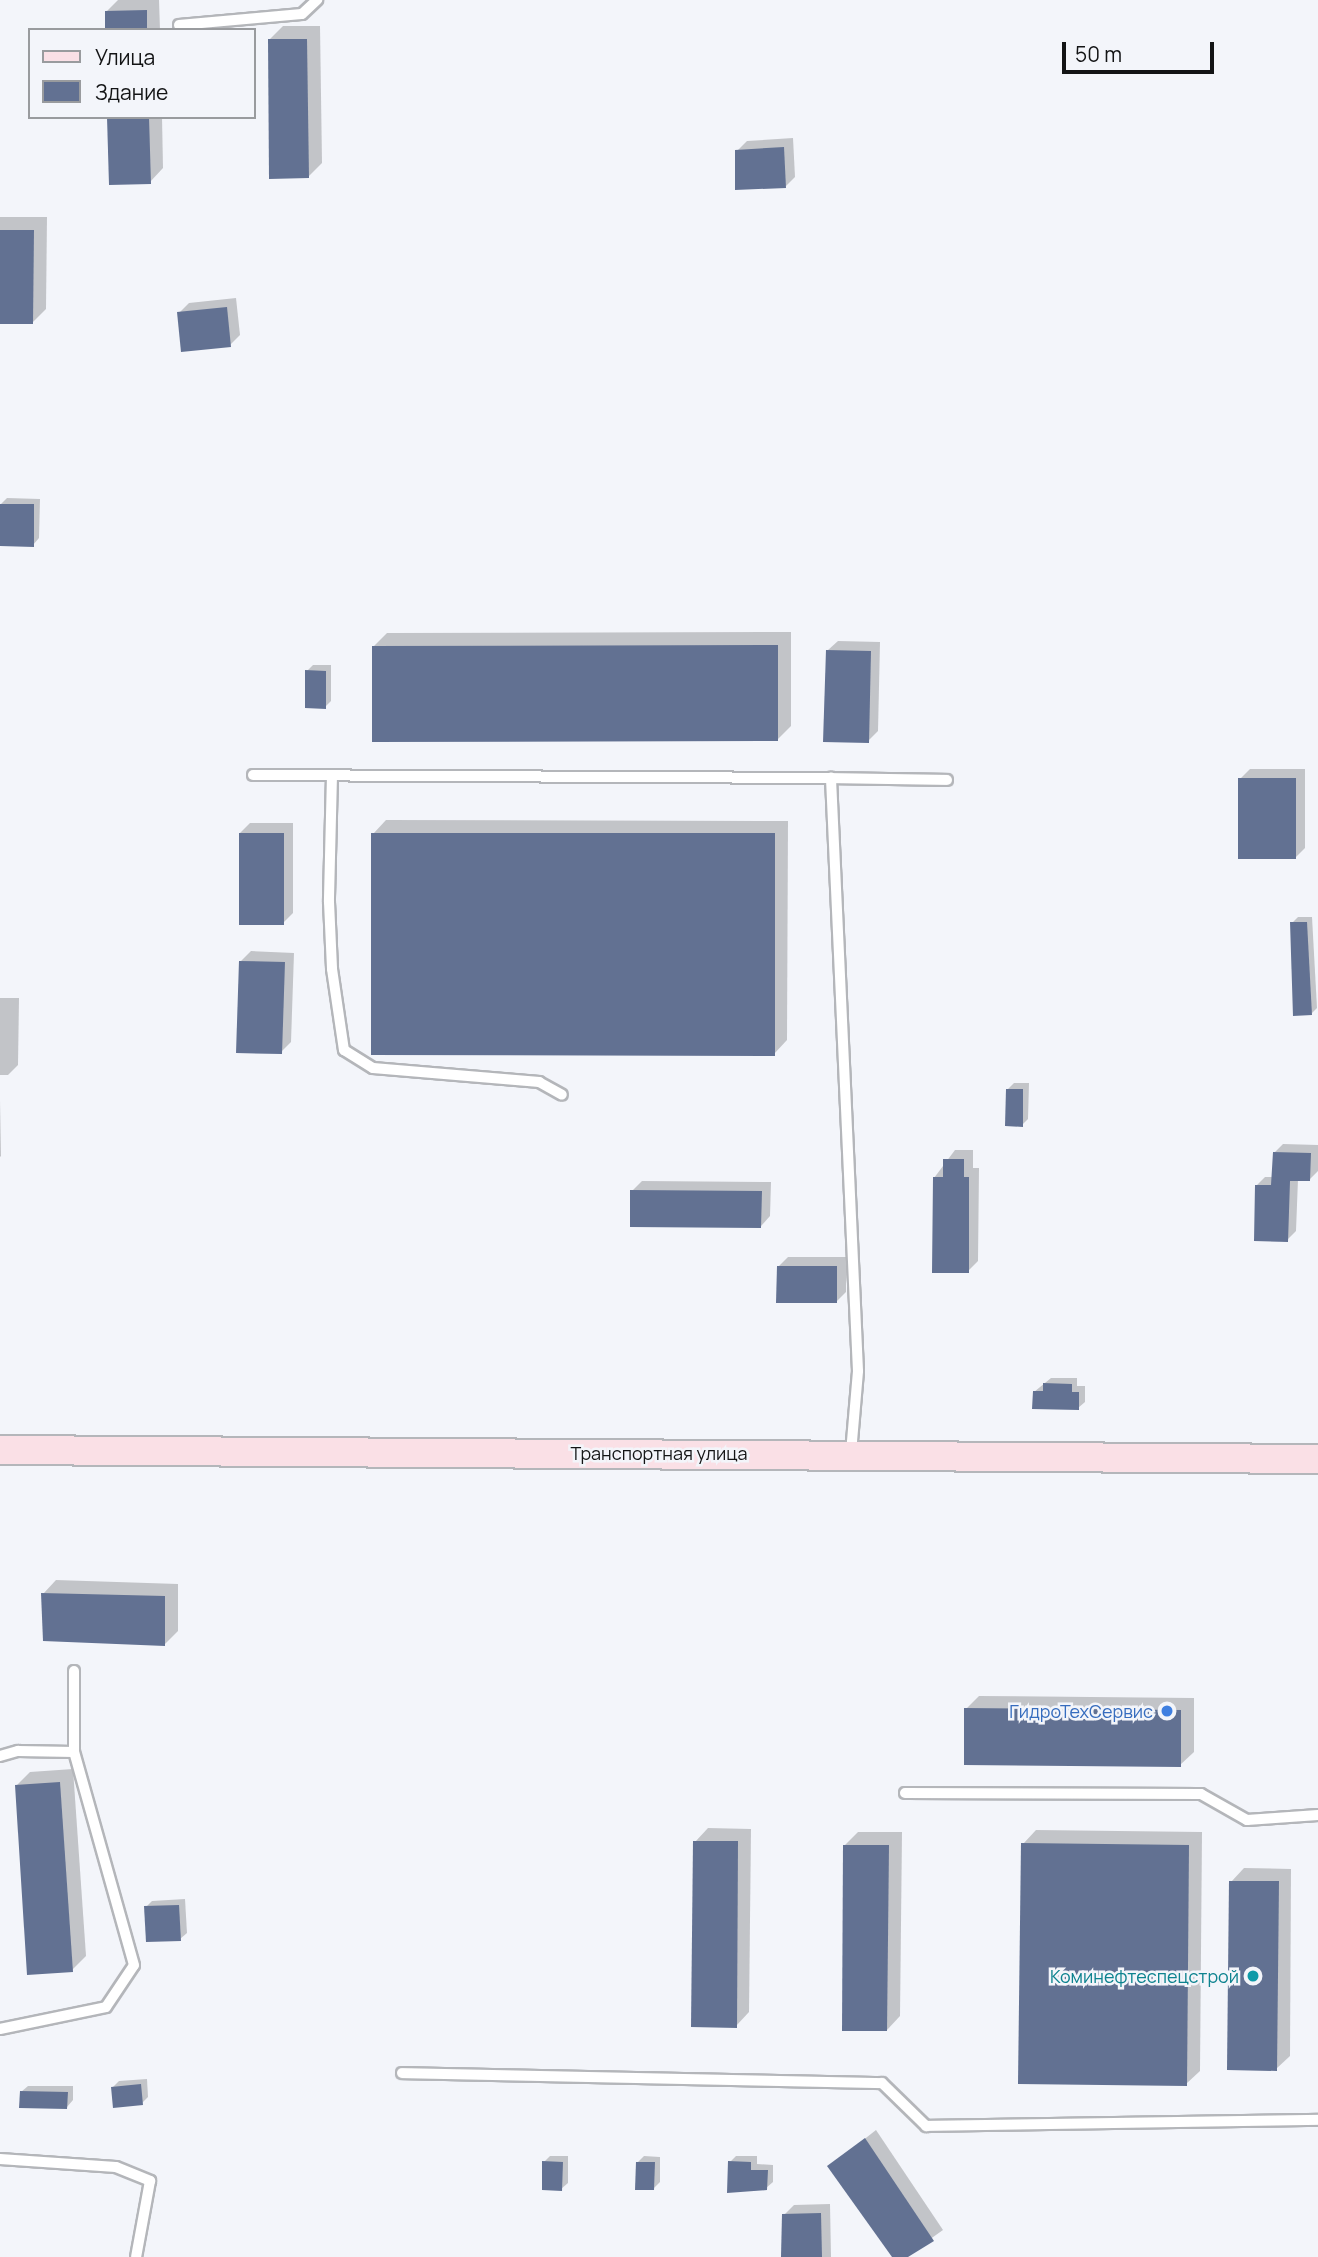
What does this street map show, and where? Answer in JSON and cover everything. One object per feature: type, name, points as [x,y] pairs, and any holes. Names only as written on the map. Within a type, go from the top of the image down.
[{"type":"street","name":"Транспортная улица","points":[[0,1450],[850,1453],[1318,1459]]},
{"type":"lane","points":[[179,25],[302,14],[317,0]]},
{"type":"lane","points":[[253,775],[947,780]]},
{"type":"lane","points":[[332,775],[329,915],[344,1050],[373,1068],[539,1082],[562,1095]]},
{"type":"lane","points":[[831,778],[858,1371],[850,1453]]},
{"type":"lane","points":[[0,2029],[106,2007],[134,1965],[74,1752],[74,1671]]},
{"type":"lane","points":[[0,1756],[18,1751],[74,1752]]},
{"type":"lane","points":[[905,1793],[1200,1794],[1247,1820],[1318,1815]]},
{"type":"lane","points":[[402,2073],[882,2083],[926,2126],[1318,2120]]},
{"type":"lane","points":[[0,2159],[116,2167],[150,2181],[136,2257]]},
{"type":"building","points":[[147,10],[147,28],[105,28],[105,11]]},
{"type":"building","points":[[268,39],[307,39],[309,178],[269,179]]},
{"type":"building","points":[[107,119],[149,119],[151,184],[109,185]]},
{"type":"building","points":[[784,147],[786,188],[735,190],[735,150]]},
{"type":"building","points":[[0,230],[34,230],[33,324],[0,324]]},
{"type":"building","points":[[227,307],[231,347],[181,352],[177,312]]},
{"type":"building","points":[[0,504],[34,504],[34,547],[0,546]]},
{"type":"building","points":[[778,645],[778,741],[372,742],[372,646]]},
{"type":"building","points":[[826,650],[871,651],[869,743],[823,742]]},
{"type":"building","points":[[305,670],[326,671],[326,709],[305,708]]},
{"type":"building","points":[[1238,778],[1296,778],[1296,859],[1238,859]]},
{"type":"building","points":[[239,833],[284,833],[284,925],[239,925]]},
{"type":"building","points":[[371,833],[775,833],[775,1056],[371,1055]]},
{"type":"building","points":[[1290,922],[1307,922],[1312,1015],[1293,1016]]},
{"type":"building","points":[[239,961],[285,962],[282,1054],[236,1053]]},
{"type":"building","points":[[1006,1089],[1023,1089],[1023,1127],[1005,1126]]},
{"type":"building","points":[[1273,1152],[1311,1153],[1310,1181],[1290,1181],[1288,1242],[1254,1241],[1255,1185],[1271,1185]]},
{"type":"building","points":[[943,1159],[964,1159],[964,1177],[969,1177],[969,1273],[932,1273],[933,1177],[943,1177]]},
{"type":"building","points":[[630,1190],[762,1191],[761,1228],[630,1227]]},
{"type":"building","points":[[777,1266],[837,1266],[837,1303],[776,1303]]},
{"type":"building","points":[[1043,1383],[1072,1384],[1072,1392],[1079,1392],[1079,1410],[1032,1409],[1033,1391],[1043,1391]]},
{"type":"building","points":[[41,1593],[165,1596],[165,1646],[43,1641]]},
{"type":"building","points":[[964,1708],[1181,1710],[1181,1767],[964,1765]]},
{"type":"building","points":[[60,1782],[73,1972],[27,1975],[15,1785]]},
{"type":"building","points":[[693,1841],[738,1841],[737,2028],[691,2027]]},
{"type":"building","points":[[1021,1843],[1189,1845],[1187,2086],[1018,2084]]},
{"type":"building","points":[[843,1845],[889,1845],[887,2031],[842,2031]]},
{"type":"building","name":"Коминефтеспецстрой","points":[[1229,1881],[1279,1881],[1277,2071],[1227,2070]]},
{"type":"building","points":[[179,1905],[181,1941],[146,1942],[144,1906]]},
{"type":"building","points":[[141,2084],[143,2105],[113,2108],[111,2087]]},
{"type":"building","points":[[20,2091],[68,2092],[67,2109],[19,2108]]},
{"type":"building","points":[[865,2138],[934,2241],[908,2257],[892,2257],[827,2166]]},
{"type":"building","points":[[542,2161],[563,2162],[562,2191],[542,2190]]},
{"type":"building","points":[[728,2161],[751,2162],[751,2170],[768,2170],[767,2190],[727,2193]]},
{"type":"building","points":[[636,2162],[655,2162],[654,2190],[635,2190]]},
{"type":"building","points":[[821,2213],[822,2257],[781,2257],[782,2214]]},
{"type":"place","name":"ГидроТехСервис","points":[[1167,1711]]},
{"type":"place","name":"Коминефтеспецстрой","points":[[1253,1976]]}]
